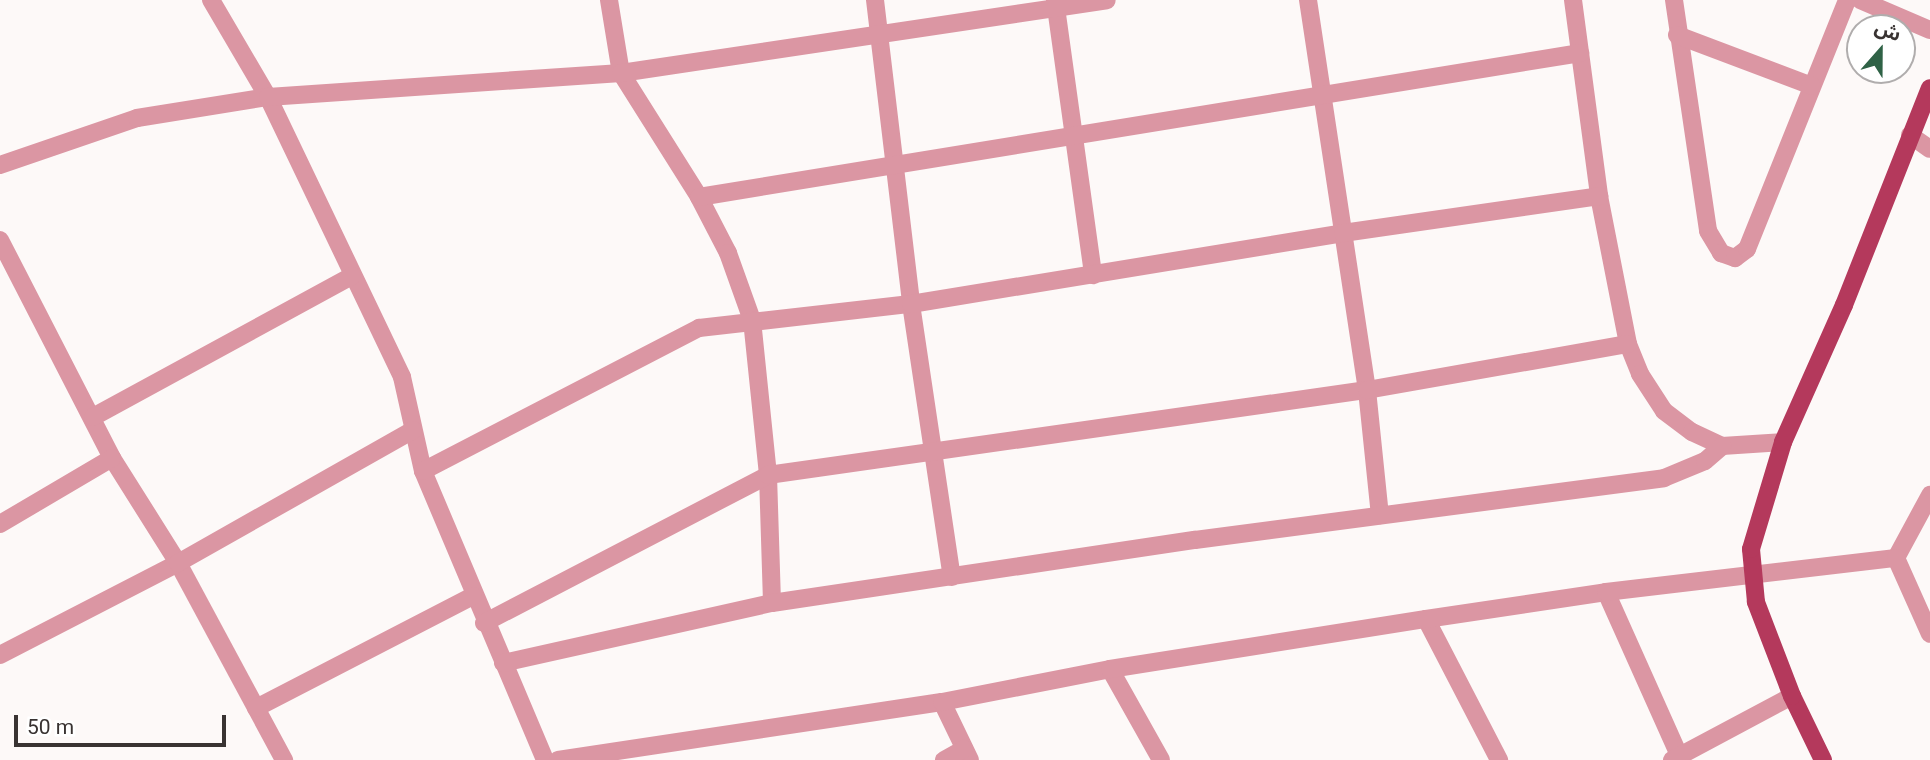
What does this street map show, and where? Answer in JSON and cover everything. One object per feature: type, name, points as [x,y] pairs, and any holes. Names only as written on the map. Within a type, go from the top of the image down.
[{"type":"main road","points":[[1823,760],[1792,696],[1751,575],[1756,524],[1783,442],[1844,305],[1930,88]]},
{"type":"street","points":[[211,0],[268,97],[402,377],[422,471],[484,623],[545,760]]},
{"type":"street","points":[[609,0],[621,73],[699,197],[728,253],[752,320],[768,475],[772,603]]},
{"type":"street","points":[[875,0],[898,167],[911,304],[936,448],[952,577]]},
{"type":"street","points":[[0,165],[137,118],[268,97],[621,73],[880,36],[1055,4],[1107,0]]},
{"type":"street","points":[[1308,0],[1325,97],[1367,390],[1380,515]]},
{"type":"street","points":[[1573,0],[1599,196],[1628,344],[1664,411],[1692,432],[1722,446],[1783,442]]},
{"type":"street","points":[[1674,0],[1677,35],[1708,231],[1721,253],[1735,258],[1747,249],[1847,0]]},
{"type":"street","points":[[1860,0],[1930,30]]},
{"type":"street","points":[[1055,4],[1093,275]]},
{"type":"street","points":[[1677,35],[1812,86]]},
{"type":"street","points":[[699,197],[898,167],[1580,53]]},
{"type":"street","points":[[1910,135],[1930,149]]},
{"type":"street","points":[[422,471],[680,335],[724,322],[911,304],[1343,233],[1599,196]]},
{"type":"street","points":[[0,240],[7,275],[93,418],[111,458],[178,563],[284,760]]},
{"type":"street","points":[[93,418],[352,276]]},
{"type":"street","points":[[484,623],[768,475],[936,448],[1367,390],[1628,344]]},
{"type":"street","points":[[0,655],[178,563],[413,430]]},
{"type":"street","points":[[503,663],[772,603],[1380,515],[1664,478],[1705,461],[1722,446]]},
{"type":"street","points":[[0,524],[111,458]]},
{"type":"street","points":[[1896,558],[1930,495]]},
{"type":"street","points":[[558,760],[624,754],[942,702],[1110,668],[1426,619],[1606,592],[1896,558]]},
{"type":"street","points":[[1896,558],[1930,634]]},
{"type":"street","points":[[1606,592],[1677,759],[1792,696]]},
{"type":"street","points":[[256,708],[473,596]]},
{"type":"street","points":[[1426,619],[1499,760]]},
{"type":"street","points":[[1110,668],[1161,760]]},
{"type":"street","points":[[942,702],[967,755],[944,760]]}]
